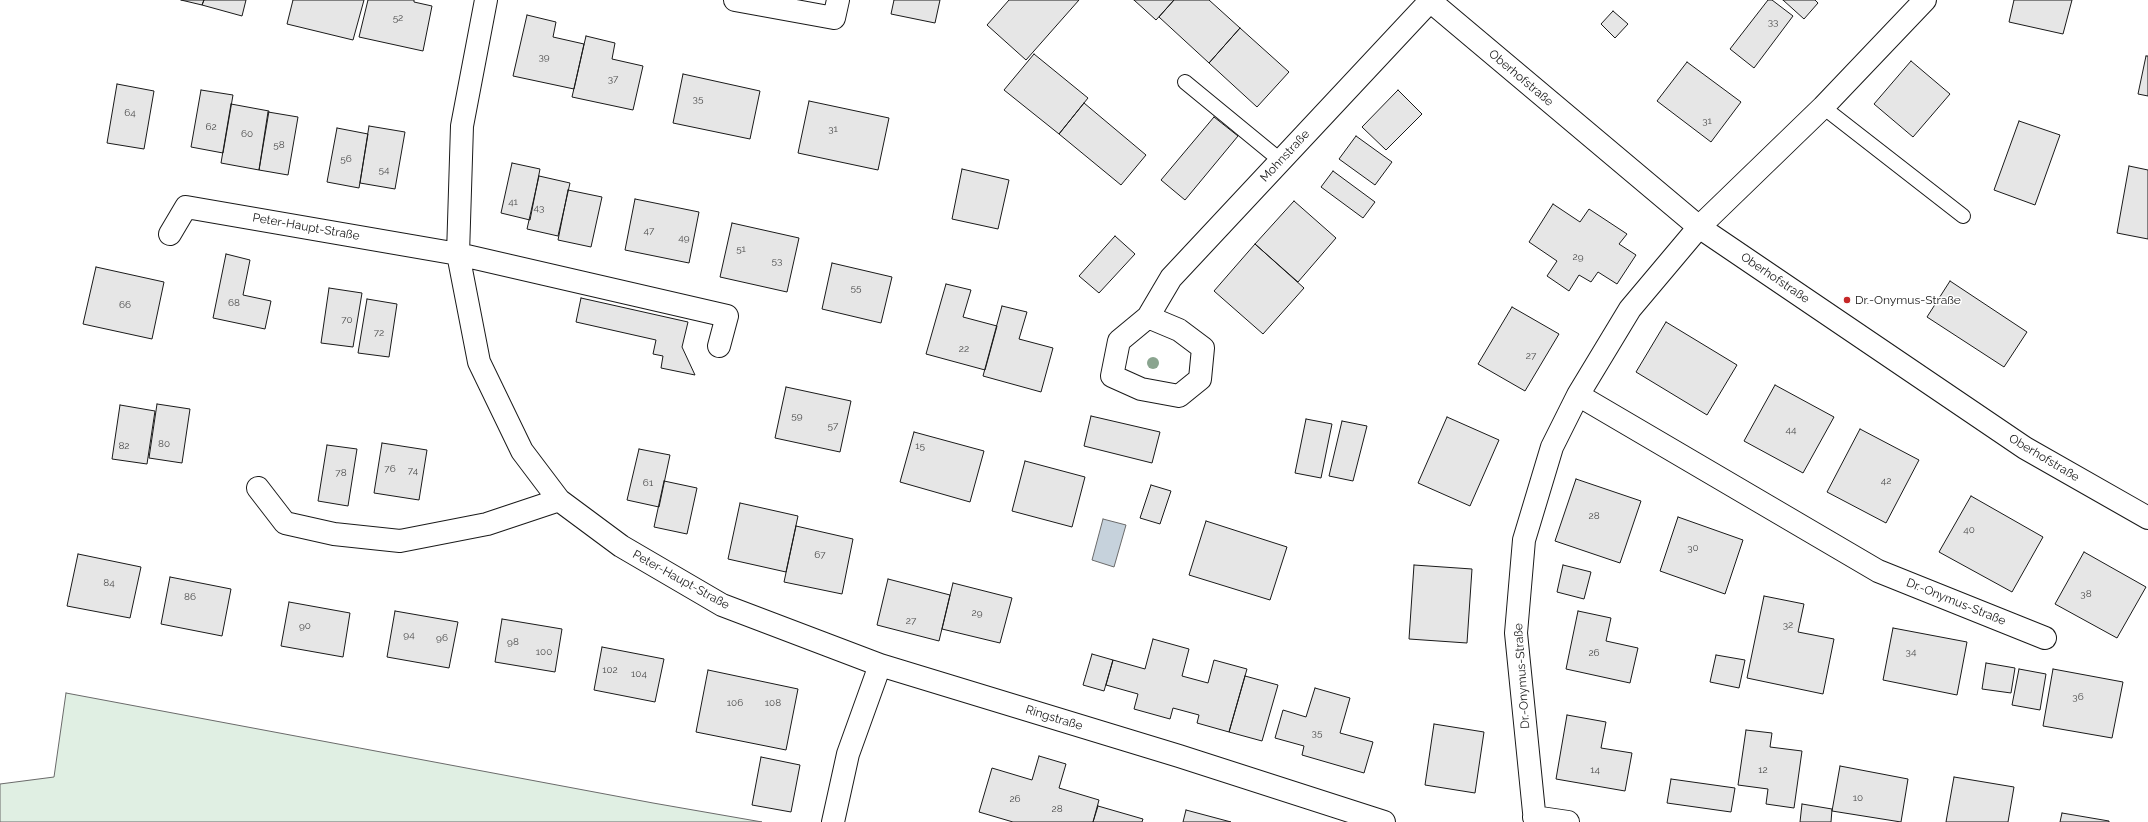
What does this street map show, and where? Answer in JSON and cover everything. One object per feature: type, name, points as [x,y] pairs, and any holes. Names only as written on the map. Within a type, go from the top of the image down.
[{"type":"street","name":"Peter-Haupt-Straße","points":[[486,0],[462,126],[458,254],[478,362],[522,450],[559,500],[620,546],[722,605],[880,665]]},
{"type":"street","points":[[734,0],[834,18],[838,0]]},
{"type":"street","name":"Mohnstraße","points":[[1148,318],[1171,278],[1430,0]]},
{"type":"street","name":"Oberhofstraße","points":[[1430,0],[1699,227],[2025,448],[2148,518]]},
{"type":"street","name":"Dr.-Onymus-Straße","points":[[1534,819],[1516,633],[1524,540],[1552,447],[1578,395],[1630,309],[1699,227],[1823,107],[1925,0]]},
{"type":"street","name":"Peter-Haupt-Straße","points":[[170,234],[186,207],[458,254],[727,316],[719,346]]},
{"type":"street","name":"Dr.-Onymus-Straße","points":[[1578,395],[1878,571],[2045,638]]},
{"type":"street","points":[[258,488],[285,523],[334,534],[400,541],[487,524],[559,500]]},
{"type":"street","points":[[833,822],[848,754],[880,665]]},
{"type":"street","name":"Ringstraße","points":[[880,665],[1179,756],[1384,822]]},
{"type":"street","points":[[1534,819],[1568,822]]},
{"type":"lane","points":[[1185,82],[1280,160]]},
{"type":"lane","points":[[1823,107],[1962,216]]},
{"type":"green space","points":[[66,693],[762,822],[0,822],[0,784],[54,777]]},
{"type":"shaded area","points":[[1103,519],[1126,525],[1114,567],[1092,560]]},
{"type":"building","points":[[181,0],[204,0],[202,5]]},
{"type":"building","points":[[204,0],[246,0],[242,16],[202,5]]},
{"type":"building","points":[[293,0],[364,0],[353,40],[287,24]]},
{"type":"building","points":[[368,0],[414,0],[414,2],[432,6],[423,51],[359,37]]},
{"type":"building","points":[[894,0],[940,0],[935,23],[891,14]]},
{"type":"building","points":[[1009,0],[1079,0],[1026,60],[987,25]]},
{"type":"building","points":[[1134,0],[1174,0],[1156,20]]},
{"type":"building","points":[[1174,0],[1209,0],[1240,28],[1209,63],[1159,17]]},
{"type":"building","points":[[1768,0],[1772,0],[1793,16],[1754,68],[1730,49]]},
{"type":"building","points":[[1783,0],[1815,0],[1818,3],[1804,19]]},
{"type":"building","points":[[2014,0],[2072,0],[2063,34],[2009,22]]},
{"type":"building","points":[[1613,11],[1628,24],[1615,38],[1601,24]]},
{"type":"building","points":[[527,15],[556,22],[553,37],[584,44],[574,89],[513,76]]},
{"type":"building","points":[[1240,28],[1289,72],[1257,107],[1209,63]]},
{"type":"building","points":[[586,36],[615,43],[612,59],[643,66],[633,110],[572,97]]},
{"type":"building","points":[[1034,54],[1088,98],[1059,134],[1004,90]]},
{"type":"building","points":[[2146,56],[2148,56],[2148,96],[2138,94]]},
{"type":"building","points":[[1911,61],[1950,94],[1913,137],[1874,104]]},
{"type":"building","points":[[1687,62],[1741,102],[1711,142],[1657,101]]},
{"type":"building","points":[[683,74],[760,91],[750,139],[673,123]]},
{"type":"building","points":[[117,84],[154,91],[144,149],[107,143]]},
{"type":"building","points":[[201,90],[233,95],[223,153],[191,147]]},
{"type":"building","points":[[1398,90],[1422,114],[1386,150],[1362,127]]},
{"type":"building","points":[[809,101],[889,118],[878,170],[798,153]]},
{"type":"building","points":[[1084,103],[1146,155],[1121,185],[1059,134]]},
{"type":"building","points":[[231,104],[269,111],[259,170],[221,163]]},
{"type":"building","points":[[268,112],[298,117],[288,175],[259,170]]},
{"type":"building","points":[[1214,117],[1238,136],[1185,200],[1161,180]]},
{"type":"building","points":[[2019,121],[2060,135],[2035,205],[1994,190]]},
{"type":"building","points":[[369,126],[405,132],[395,189],[360,183]]},
{"type":"building","points":[[337,128],[368,134],[359,188],[327,182]]},
{"type":"building","points":[[1356,136],[1392,162],[1375,185],[1339,159]]},
{"type":"building","points":[[512,163],[540,169],[530,220],[501,213]]},
{"type":"building","points":[[2129,166],[2148,170],[2148,239],[2117,233]]},
{"type":"building","points":[[962,169],[1009,180],[998,229],[952,219]]},
{"type":"building","points":[[1333,171],[1375,202],[1363,218],[1321,187]]},
{"type":"building","points":[[539,176],[570,183],[558,236],[527,229]]},
{"type":"building","points":[[568,190],[602,197],[591,247],[558,240]]},
{"type":"building","points":[[635,199],[699,212],[689,263],[625,250]]},
{"type":"building","points":[[1294,201],[1336,238],[1298,282],[1255,244]]},
{"type":"building","points":[[1553,204],[1580,222],[1589,209],[1627,234],[1619,244],[1636,255],[1617,284],[1598,272],[1591,282],[1579,275],[1569,291],[1547,276],[1557,261],[1529,242]]},
{"type":"building","points":[[732,223],[799,238],[787,292],[720,277]]},
{"type":"building","points":[[1115,236],[1135,254],[1099,293],[1079,276]]},
{"type":"building","points":[[1255,244],[1304,288],[1263,334],[1214,291]]},
{"type":"building","points":[[226,254],[250,260],[243,295],[271,301],[265,329],[213,318]]},
{"type":"building","points":[[832,263],[892,277],[881,323],[822,309]]},
{"type":"building","points":[[96,267],[164,282],[152,339],[83,324]]},
{"type":"building","points":[[1950,281],[2027,332],[2004,367],[1927,317]]},
{"type":"building","points":[[946,284],[971,290],[963,317],[997,326],[985,370],[926,354]]},
{"type":"building","points":[[329,288],[362,293],[353,347],[321,343]]},
{"type":"building","points":[[581,298],[688,322],[682,347],[695,375],[661,368],[663,356],[653,354],[656,340],[576,322]]},
{"type":"building","points":[[367,299],[397,304],[389,357],[358,353]]},
{"type":"building","points":[[1002,306],[1027,312],[1019,339],[1053,348],[1041,392],[983,376]]},
{"type":"building","points":[[1512,307],[1559,334],[1525,391],[1478,364]]},
{"type":"building","points":[[1666,322],[1737,365],[1707,415],[1636,372]]},
{"type":"building","points":[[1775,385],[1834,417],[1803,473],[1744,441]]},
{"type":"building","points":[[786,387],[851,401],[840,452],[775,438]]},
{"type":"building","points":[[157,404],[190,409],[182,463],[149,458]]},
{"type":"building","points":[[120,405],[155,411],[147,464],[112,459]]},
{"type":"building","points":[[1091,416],[1160,432],[1152,463],[1084,446]]},
{"type":"building","points":[[1447,417],[1499,440],[1470,506],[1418,483]]},
{"type":"building","points":[[1306,419],[1332,424],[1321,478],[1295,473]]},
{"type":"building","points":[[1342,421],[1367,426],[1353,481],[1329,476]]},
{"type":"building","points":[[1860,429],[1919,460],[1886,523],[1827,492]]},
{"type":"building","points":[[914,432],[984,451],[970,502],[900,482]]},
{"type":"building","points":[[382,443],[427,450],[419,500],[374,493]]},
{"type":"building","points":[[327,445],[357,449],[348,506],[318,501]]},
{"type":"building","points":[[639,449],[670,455],[659,507],[627,500]]},
{"type":"building","points":[[1025,461],[1085,477],[1072,527],[1012,511]]},
{"type":"building","points":[[1576,479],[1641,501],[1620,563],[1555,541]]},
{"type":"building","points":[[664,481],[697,488],[687,534],[654,527]]},
{"type":"building","points":[[1151,485],[1171,491],[1160,524],[1140,518]]},
{"type":"building","points":[[1971,496],[2043,537],[2012,592],[1939,552]]},
{"type":"building","points":[[740,503],[798,516],[786,572],[728,559]]},
{"type":"building","points":[[1678,517],[1743,540],[1725,594],[1660,571]]},
{"type":"building","points":[[1206,521],[1287,547],[1270,600],[1189,575]]},
{"type":"building","points":[[796,526],[853,539],[842,594],[784,582]]},
{"type":"building","points":[[2084,552],[2146,587],[2117,638],[2055,604]]},
{"type":"building","points":[[78,554],[141,567],[130,618],[67,606]]},
{"type":"building","points":[[1414,565],[1472,569],[1467,643],[1409,639]]},
{"type":"building","points":[[1563,565],[1591,572],[1584,599],[1557,592]]},
{"type":"building","points":[[170,577],[231,589],[222,636],[161,624]]},
{"type":"building","points":[[888,579],[950,595],[939,641],[877,625]]},
{"type":"building","points":[[953,583],[1012,598],[1000,643],[942,629]]},
{"type":"building","points":[[1764,596],[1804,604],[1798,632],[1834,639],[1823,694],[1747,678]]},
{"type":"building","points":[[289,602],[350,613],[343,657],[281,646]]},
{"type":"building","points":[[395,611],[458,622],[449,668],[387,657]]},
{"type":"building","points":[[1578,611],[1611,618],[1606,641],[1638,648],[1630,683],[1566,669]]},
{"type":"building","points":[[502,619],[562,629],[555,672],[495,662]]},
{"type":"building","points":[[1893,628],[1967,642],[1957,695],[1883,680]]},
{"type":"building","points":[[1153,639],[1189,649],[1182,676],[1208,683],[1214,660],[1247,669],[1229,732],[1197,723],[1199,715],[1173,708],[1170,719],[1134,709],[1138,694],[1106,685],[1113,660],[1145,669]]},
{"type":"building","points":[[602,647],[664,659],[655,702],[594,690]]},
{"type":"building","points":[[1092,654],[1113,660],[1104,691],[1083,685]]},
{"type":"building","points":[[1716,655],[1745,660],[1739,688],[1710,682]]},
{"type":"building","points":[[1986,663],[2015,668],[2011,693],[1982,689]]},
{"type":"building","points":[[2019,669],[2046,674],[2040,710],[2012,705]]},
{"type":"building","points":[[2053,669],[2123,682],[2112,738],[2043,726]]},
{"type":"building","points":[[708,670],[798,689],[786,750],[696,732]]},
{"type":"building","points":[[1245,676],[1278,685],[1262,741],[1229,732]]},
{"type":"building","points":[[1315,688],[1350,698],[1340,733],[1373,742],[1364,773],[1302,755],[1304,746],[1275,738],[1283,710],[1306,717]]},
{"type":"building","points":[[1567,715],[1606,722],[1601,748],[1632,753],[1625,791],[1556,779]]},
{"type":"building","points":[[1434,724],[1484,732],[1475,793],[1425,785]]},
{"type":"building","points":[[1746,730],[1772,733],[1770,747],[1802,751],[1794,808],[1766,804],[1768,789],[1738,785]]},
{"type":"building","points":[[1039,756],[1066,764],[1059,788],[1099,800],[1093,822],[1013,822],[979,812],[992,768],[1032,780]]},
{"type":"building","points":[[761,757],[800,765],[791,812],[752,805]]},
{"type":"building","points":[[1840,766],[1908,779],[1901,822],[1832,811]]},
{"type":"building","points":[[1954,777],[2014,787],[2008,822],[1946,822]]},
{"type":"building","points":[[1671,779],[1735,788],[1731,812],[1667,803]]},
{"type":"building","points":[[1802,804],[1832,809],[1831,822],[1800,822]]},
{"type":"building","points":[[1098,806],[1143,819],[1142,822],[1093,822]]},
{"type":"building","points":[[1186,810],[1231,822],[1183,822]]},
{"type":"building","points":[[2062,813],[2109,821],[2109,822],[2060,822]]},
{"type":"place","name":"Dr.-Onymus-Straße","points":[[1847,300]]}]
